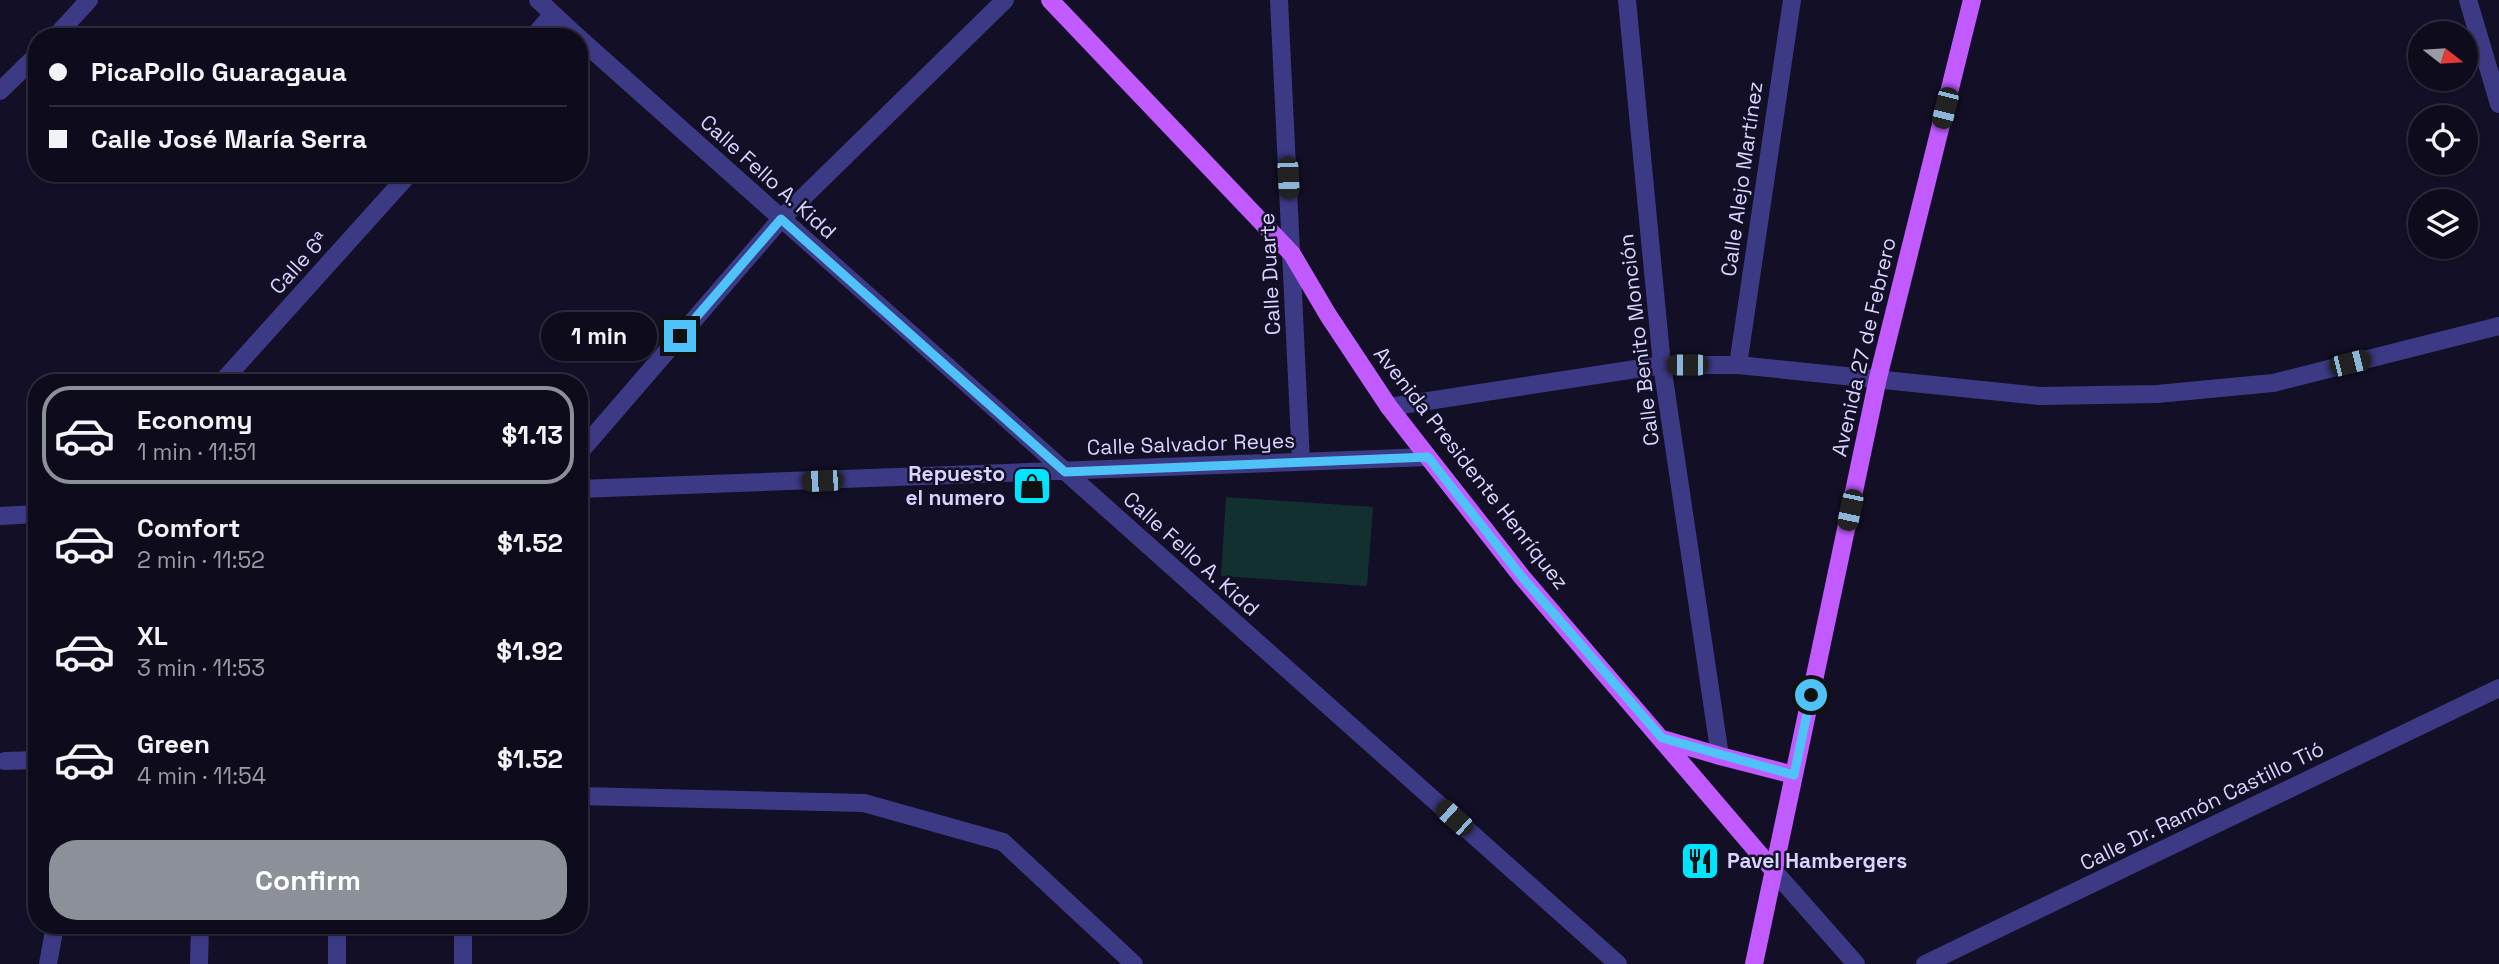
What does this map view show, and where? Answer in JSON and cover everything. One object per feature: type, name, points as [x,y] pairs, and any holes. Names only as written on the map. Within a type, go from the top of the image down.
[{"type":"main road","name":"Avenida Presidente Henríquez","points":[[1050,0],[1292,254],[1328,315],[1389,407],[1428,457],[1522,577],[1774,871]]},
{"type":"main road","name":"Avenida 27 de Febrero","points":[[1754,964],[1878,378],[1972,0]]},
{"type":"main road","points":[[1662,738],[1794,775]]},
{"type":"street","points":[[63,28],[89,0]]},
{"type":"street","name":"Calle Fello A. Kidd","points":[[538,0],[569,28]]},
{"type":"street","points":[[588,443],[781,219],[1005,0]]},
{"type":"street","name":"Calle Duarte","points":[[1279,0],[1301,462]]},
{"type":"street","name":"Calle Benito Monción","points":[[1627,0],[1662,365],[1720,756]]},
{"type":"street","name":"Calle Alejo Martínez","points":[[1738,365],[1792,0]]},
{"type":"street","points":[[2468,0],[2499,104]]},
{"type":"street","points":[[541,28],[553,14]]},
{"type":"street","name":"Calle Fello A. Kidd","points":[[588,45],[1618,964]]},
{"type":"street","points":[[0,91],[28,64]]},
{"type":"street","name":"Calle 6ª","points":[[229,374],[402,182]]},
{"type":"street","points":[[1389,407],[1662,365],[1738,365],[2040,396],[2157,394],[2273,383],[2499,326]]},
{"type":"street","name":"Calle Salvador Reyes","points":[[588,489],[1428,457]]},
{"type":"street","points":[[0,516],[28,514]]},
{"type":"street","name":"Calle Dr. Ramón Castillo Tió","points":[[1925,964],[2499,688]]},
{"type":"street","points":[[5,761],[28,760]]},
{"type":"street","points":[[588,796],[864,803],[1003,842],[1134,964]]},
{"type":"street","points":[[1774,871],[1856,964]]},
{"type":"street","points":[[48,964],[54,934]]},
{"type":"street","points":[[199,964],[200,934]]},
{"type":"street","points":[[337,934],[337,964]]},
{"type":"street","points":[[463,934],[463,964]]},
{"type":"green space","points":[[1226,497],[1373,507],[1367,586],[1221,576]]},
{"type":"place","name":"Repuesto el numero","points":[[1032,486]]},
{"type":"place","name":"Pavel Hambergers","points":[[1700,861]]},
{"type":"route","points":[[680,336],[781,219],[1065,472],[1428,457],[1522,577],[1662,738],[1794,775],[1811,695]]}]
